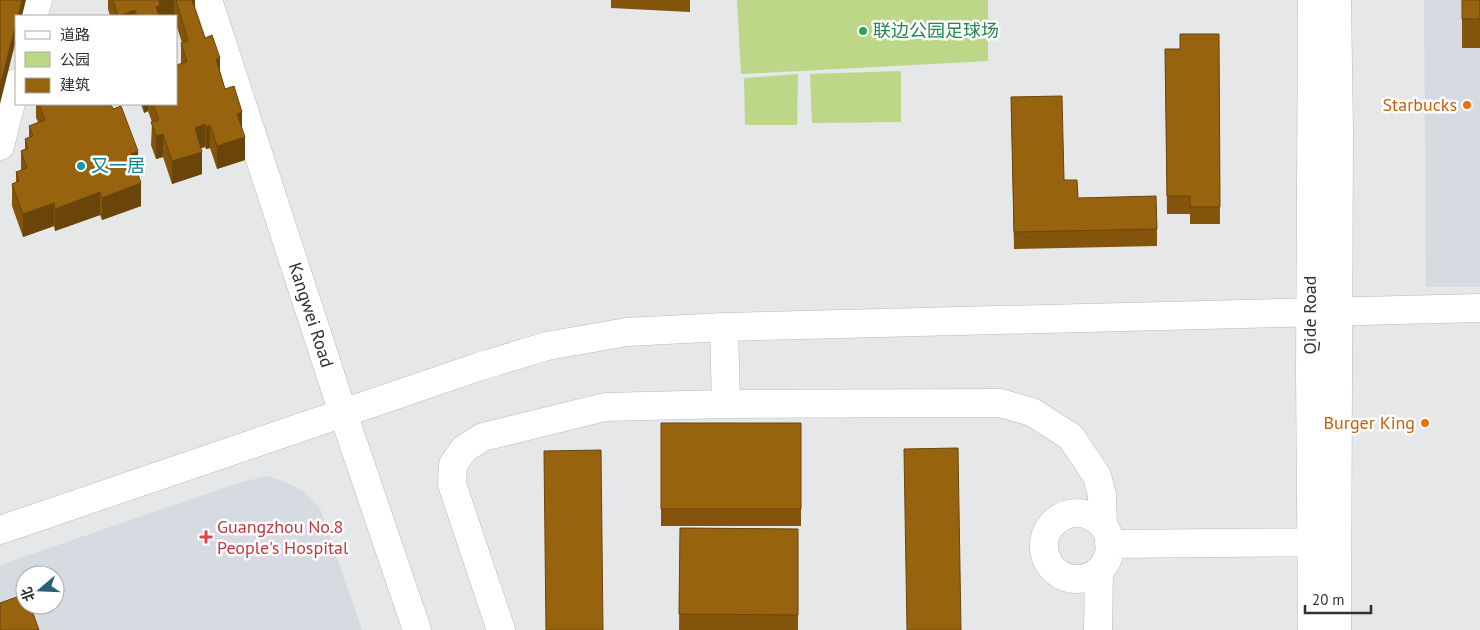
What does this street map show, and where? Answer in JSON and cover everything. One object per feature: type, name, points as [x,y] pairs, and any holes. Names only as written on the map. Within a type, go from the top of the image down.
[{"type":"street","points":[[33,15],[38,0]]},
{"type":"street","name":"Kangwei Road","points":[[208,0],[417,630]]},
{"type":"street","name":"Qide Road","points":[[1312,0],[1311,313],[1325,542],[1337,630]]},
{"type":"street","name":"Qide Road","points":[[1312,630],[1325,542],[1339,311],[1337,0]]},
{"type":"street","points":[[0,146],[15,87]]},
{"type":"street","points":[[0,530],[478,367],[547,346],[627,332],[724,327],[1480,308]]},
{"type":"street","points":[[724,327],[726,404]]},
{"type":"street","points":[[501,630],[452,484],[453,465],[464,449],[483,437],[606,407],[726,404],[1000,403],[1032,412],[1071,437],[1097,476],[1102,495],[1106,535],[1106,561],[1099,571],[1085,578],[1066,577],[1056,571],[1048,562],[1044,544],[1050,527],[1063,516],[1071,513],[1089,515],[1106,535],[1325,542]]},
{"type":"street","points":[[1098,630],[1099,571]]},
{"type":"shaded area","points":[[1424,0],[1480,0],[1480,287],[1426,287]]},
{"type":"shaded area","name":"Guangzhou No.8 People's Hospital","points":[[267,476],[286,482],[304,492],[320,508],[362,630],[0,630],[0,565],[238,483]]},
{"type":"green space","name":"联边公园足球场","points":[[737,0],[988,0],[988,61],[741,74]]},
{"type":"green space","points":[[901,71],[901,122],[812,123],[810,74]]},
{"type":"green space","points":[[798,74],[797,125],[745,125],[744,78]]},
{"type":"building","points":[[0,0],[22,0],[18,15],[15,15],[15,27],[0,86]]},
{"type":"building","points":[[113,0],[161,0],[159,1],[160,5],[156,7],[159,15],[137,15],[135,10],[118,15]]},
{"type":"building","name":"又一居","points":[[176,0],[192,0],[205,38],[212,35],[220,58],[216,59],[225,89],[234,86],[242,112],[237,114],[245,137],[217,146],[210,125],[206,127],[205,124],[195,128],[202,152],[172,161],[163,134],[156,136],[151,122],[159,120],[153,105],[178,105],[178,64],[187,62],[181,43],[188,41]]},
{"type":"building","points":[[1462,0],[1480,0],[1480,19],[1462,19]]},
{"type":"building","points":[[1180,34],[1219,34],[1220,207],[1190,207],[1190,196],[1167,196],[1165,49],[1180,49]]},
{"type":"building","points":[[1062,96],[1064,180],[1077,180],[1078,198],[1156,196],[1157,229],[1014,232],[1011,97]]},
{"type":"building","name":"又一居","points":[[39,105],[111,105],[113,109],[121,106],[138,151],[131,154],[141,183],[102,198],[100,192],[55,209],[54,203],[23,214],[12,184],[19,181],[16,172],[27,168],[21,151],[28,148],[25,139],[33,136],[29,126],[45,120]]},
{"type":"building","points":[[661,423],[801,423],[801,509],[661,509]]},
{"type":"building","points":[[958,448],[961,630],[907,630],[904,449]]},
{"type":"building","points":[[601,450],[603,630],[546,630],[544,451]]},
{"type":"building","points":[[680,528],[798,529],[798,615],[679,614]]},
{"type":"building","points":[[15,598],[15,615],[34,615],[39,630],[0,630],[0,603]]},
{"type":"place","name":"联边公园足球场","points":[[863,31]]},
{"type":"place","name":"Starbucks","points":[[1467,105]]},
{"type":"place","name":"又一居","points":[[81,166]]},
{"type":"place","name":"Burger King","points":[[1425,423]]},
{"type":"place","name":"Guangzhou No.8 People's Hospital","points":[[206,537]]}]
